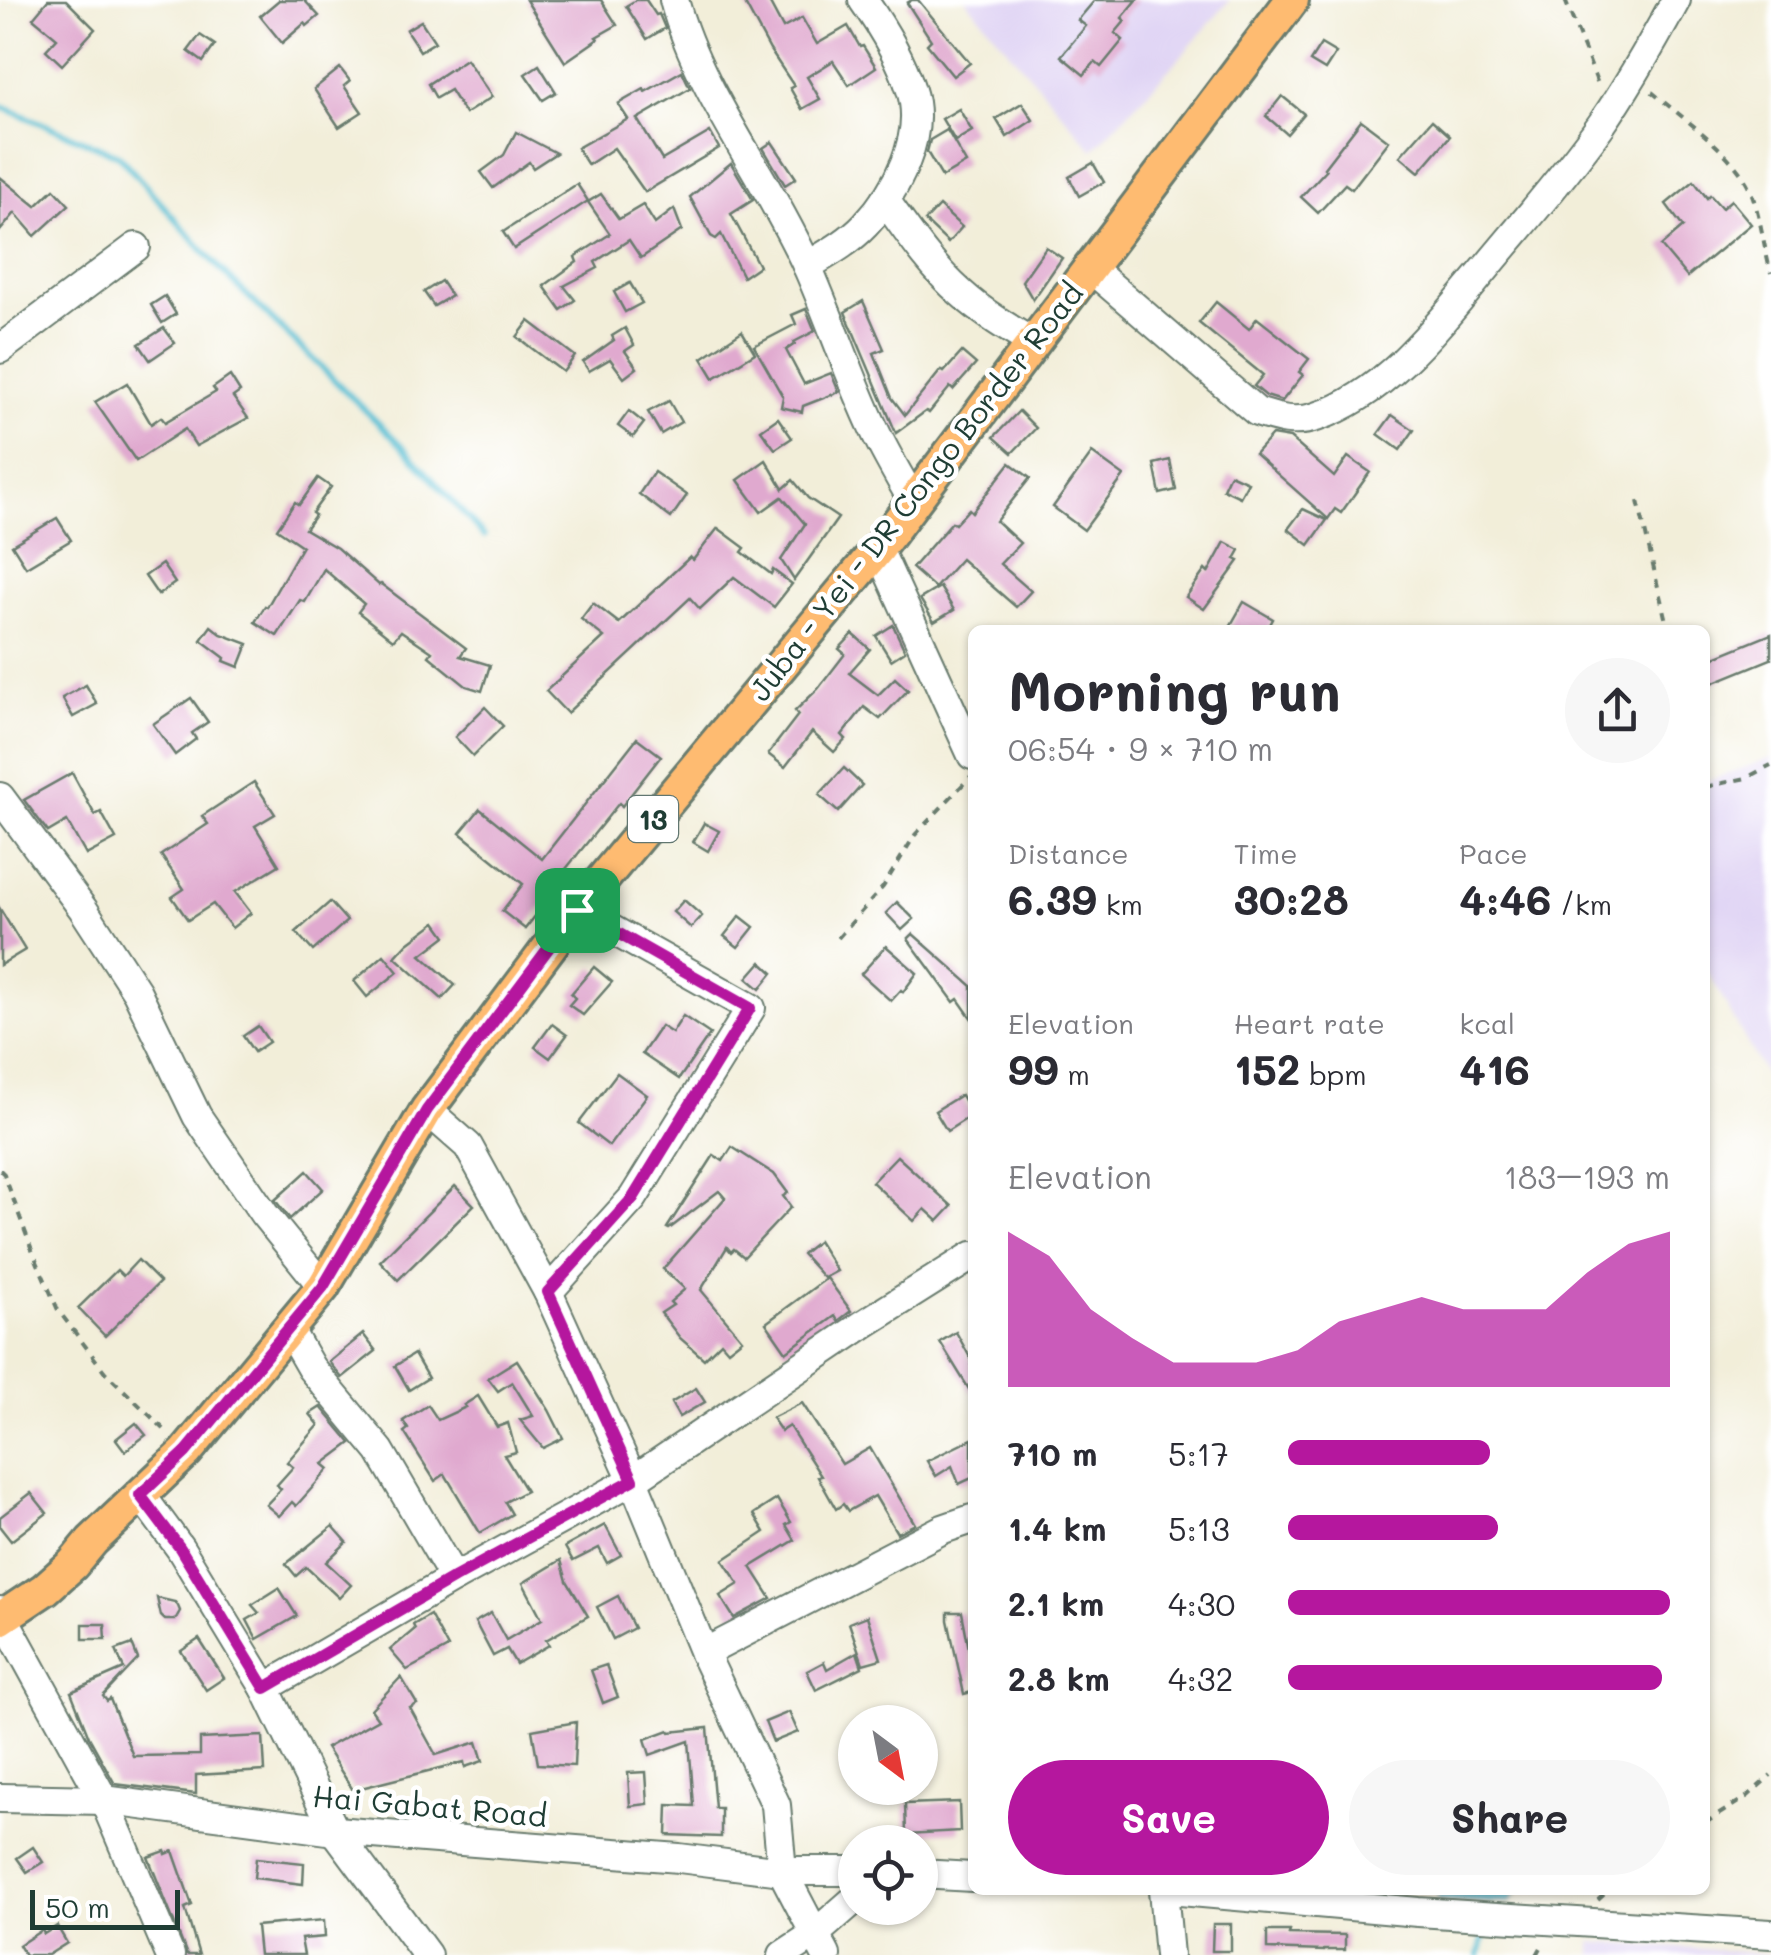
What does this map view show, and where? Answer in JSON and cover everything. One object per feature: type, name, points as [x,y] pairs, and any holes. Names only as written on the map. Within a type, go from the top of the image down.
[{"type":"main road","name":"Juba - Yei - DR Congo Border Road","points":[[2,1616],[73,1564],[186,1452],[323,1287],[427,1110],[577,910],[914,504],[1292,0]]},
{"type":"street","points":[[674,0],[683,34],[807,266],[874,430],[914,504]]},
{"type":"street","points":[[807,266],[863,227],[885,200],[911,146],[915,120],[912,92],[879,22],[863,0]]},
{"type":"street","points":[[1090,268],[1257,412],[1294,422],[1341,407],[1375,387],[1406,358],[1484,271],[1602,124],[1676,0]]},
{"type":"street","points":[[885,200],[958,291],[1034,343]]},
{"type":"street","points":[[0,349],[136,247]]},
{"type":"street","points":[[878,549],[968,740]]},
{"type":"street","points":[[0,797],[84,909],[138,992],[197,1116],[264,1214],[323,1287]]},
{"type":"street","points":[[548,1292],[633,1198],[750,1008],[577,910]]},
{"type":"street","points":[[427,1110],[468,1146],[548,1292],[633,1480],[704,1652],[776,1804],[782,1871],[820,1944]]},
{"type":"street","points":[[265,1688],[633,1480],[968,1259]]},
{"type":"street","points":[[288,1328],[311,1368],[380,1451],[454,1578]]},
{"type":"street","points":[[140,1495],[180,1548],[265,1688],[334,1831],[427,1955]]},
{"type":"street","points":[[704,1652],[943,1529],[968,1520]]},
{"type":"street","points":[[2,1616],[104,1800],[170,1955]]},
{"type":"street","name":"Hai Gabat Road","points":[[0,1798],[104,1800],[334,1831],[679,1858],[782,1871],[838,1871]]},
{"type":"street","points":[[938,1875],[968,1877]]},
{"type":"street","points":[[1166,1895],[1170,1955]]},
{"type":"street","points":[[1228,1895],[1771,1934]]},
{"type":"street","points":[[783,1955],[820,1944],[838,1920]]},
{"type":"path","points":[[1565,0],[1598,80],[1602,124]]},
{"type":"path","points":[[1632,75],[1728,158],[1746,182],[1771,272]]},
{"type":"path","points":[[1638,501],[1667,625]]},
{"type":"path","points":[[1710,786],[1746,778],[1771,766]]},
{"type":"path","points":[[838,938],[883,887],[916,835],[968,778]]},
{"type":"path","points":[[0,1170],[58,1310],[104,1372],[186,1452]]},
{"type":"path","points":[[1710,1821],[1771,1775]]},
{"type":"shaded area","points":[[966,0],[1230,0],[1093,150]]},
{"type":"shaded area","points":[[1771,758],[1771,1086],[1710,976],[1710,780]]},
{"type":"shaded area","points":[[1592,1942],[1771,1954],[1771,1955],[1592,1955]]},
{"type":"water","points":[[1438,1895],[1515,1895],[1509,1903],[1438,1900]]},
{"type":"building","points":[[48,0],[66,0],[95,29],[62,65],[46,50],[57,38],[33,18]]},
{"type":"building","points":[[279,0],[304,0],[319,16],[282,43],[260,16]]},
{"type":"building","points":[[526,0],[601,0],[617,25],[565,62]]},
{"type":"building","points":[[646,0],[665,28],[647,39],[626,6]]},
{"type":"building","points":[[743,0],[768,0],[783,28],[802,18],[817,44],[848,26],[876,67],[849,85],[833,61],[807,77],[820,99],[802,109],[790,88],[794,86]]},
{"type":"building","points":[[918,0],[970,63],[953,76],[927,44],[931,40],[907,3]]},
{"type":"building","points":[[1095,0],[1137,0],[1115,33],[1123,40],[1101,67],[1095,62],[1084,75],[1061,56],[1086,26],[1078,20]]},
{"type":"building","points":[[421,21],[435,42],[420,51],[406,30]]},
{"type":"building","points":[[200,35],[215,45],[203,62],[188,51]]},
{"type":"building","points":[[1321,44],[1336,53],[1325,70],[1310,61]]},
{"type":"building","points":[[466,59],[492,97],[465,114],[450,90],[436,98],[428,84]]},
{"type":"building","points":[[539,65],[556,92],[543,100],[525,74]]},
{"type":"building","points":[[340,68],[350,81],[344,86],[362,112],[339,127],[314,89]]},
{"type":"building","points":[[682,71],[690,88],[637,119],[662,160],[710,132],[719,148],[645,192],[614,148],[588,165],[577,148],[628,119],[618,104]]},
{"type":"building","points":[[1282,96],[1304,114],[1287,134],[1266,116]]},
{"type":"building","points":[[1022,103],[1033,120],[1007,137],[996,119]]},
{"type":"building","points":[[959,109],[972,131],[955,141],[942,119]]},
{"type":"building","points":[[1361,120],[1389,141],[1352,189],[1345,184],[1318,213],[1301,197],[1326,170]]},
{"type":"building","points":[[1432,120],[1450,136],[1419,172],[1400,156]]},
{"type":"building","points":[[947,130],[966,163],[942,177],[927,152],[930,140]]},
{"type":"building","points":[[516,132],[556,153],[533,168],[529,162],[493,188],[481,172],[504,155]]},
{"type":"building","points":[[772,142],[796,178],[785,185],[763,148]]},
{"type":"building","points":[[731,163],[753,200],[731,214],[759,266],[743,277],[721,234],[716,239],[711,236],[690,197]]},
{"type":"building","points":[[1093,163],[1104,182],[1079,196],[1069,177]]},
{"type":"building","points":[[0,177],[36,206],[54,189],[69,205],[35,236],[15,213],[0,231]]},
{"type":"building","points":[[1694,181],[1707,198],[1710,195],[1722,208],[1731,200],[1751,224],[1687,277],[1661,246],[1683,227],[1666,204]]},
{"type":"building","points":[[577,184],[588,201],[514,249],[503,232]]},
{"type":"building","points":[[601,194],[619,219],[643,205],[655,224],[674,209],[682,230],[641,258],[629,240],[595,262],[598,268],[564,286],[575,300],[561,310],[544,286],[577,262],[575,257],[610,234],[588,202]]},
{"type":"building","points":[[939,206],[962,227],[948,243],[925,221]]},
{"type":"building","points":[[1046,247],[1062,258],[1033,300],[1022,281]]},
{"type":"building","points":[[441,281],[451,296],[434,306],[424,292]]},
{"type":"building","points":[[630,283],[642,303],[625,312],[614,292]]},
{"type":"building","points":[[165,296],[176,314],[162,323],[151,305]]},
{"type":"building","points":[[863,301],[884,349],[874,353],[892,398],[905,415],[941,370],[944,372],[962,352],[976,364],[929,413],[926,411],[896,433],[845,312]]},
{"type":"building","points":[[1216,302],[1249,329],[1257,318],[1309,359],[1299,372],[1303,375],[1282,401],[1266,396],[1254,386],[1263,375],[1199,323]]},
{"type":"building","points":[[806,309],[815,331],[786,350],[804,384],[831,373],[839,392],[803,406],[802,412],[781,407],[783,397],[754,346],[796,324],[792,315]]},
{"type":"building","points":[[529,321],[575,356],[563,372],[517,337]]},
{"type":"building","points":[[164,328],[175,343],[150,360],[139,344]]},
{"type":"building","points":[[625,328],[634,345],[625,351],[637,368],[624,378],[610,359],[589,371],[583,362]]},
{"type":"building","points":[[742,331],[755,353],[714,378],[702,358]]},
{"type":"building","points":[[230,376],[240,392],[233,397],[248,418],[196,446],[185,429],[136,461],[95,402],[127,383],[151,424],[161,417],[165,422],[216,392],[213,388]]},
{"type":"building","points":[[669,401],[681,422],[661,434],[648,412]]},
{"type":"building","points":[[629,411],[644,423],[633,437],[618,426]]},
{"type":"building","points":[[1019,411],[1036,428],[1012,453],[994,437]]},
{"type":"building","points":[[1392,415],[1414,430],[1400,450],[1378,434]]},
{"type":"building","points":[[778,418],[792,438],[775,449],[761,430]]},
{"type":"building","points":[[1272,435],[1290,438],[1334,477],[1348,457],[1370,472],[1341,513],[1335,509],[1328,519],[1255,454]]},
{"type":"building","points":[[1092,453],[1124,476],[1084,530],[1053,507]]},
{"type":"building","points":[[766,460],[783,489],[793,480],[808,498],[838,518],[794,580],[781,560],[805,524],[782,497],[761,512],[738,480]]},
{"type":"building","points":[[1170,460],[1176,490],[1160,494],[1154,464]]},
{"type":"building","points":[[1010,463],[1030,478],[996,521],[1020,543],[1000,564],[1031,591],[1016,607],[961,559],[935,588],[912,568],[952,522],[955,524],[969,509],[972,512]]},
{"type":"building","points":[[654,472],[687,495],[671,518],[639,494]]},
{"type":"building","points":[[1230,474],[1248,482],[1240,497],[1223,489]]},
{"type":"building","points":[[318,478],[331,487],[305,529],[337,548],[379,585],[466,648],[460,656],[490,665],[482,691],[466,686],[429,656],[432,652],[401,631],[393,640],[358,612],[364,604],[324,569],[305,602],[300,600],[277,636],[255,622],[302,546],[277,529]]},
{"type":"building","points":[[1303,509],[1327,520],[1309,545],[1288,529]]},
{"type":"building","points":[[57,518],[71,540],[26,567],[12,545]]},
{"type":"building","points":[[718,528],[771,574],[773,570],[792,584],[774,607],[734,577],[700,609],[690,598],[567,713],[546,691],[604,637],[581,619],[593,603],[619,623],[690,557],[693,560]]},
{"type":"building","points":[[1225,542],[1240,550],[1235,559],[1239,561],[1204,609],[1186,597],[1205,570],[1208,573]]},
{"type":"building","points":[[162,564],[175,583],[158,595],[145,576]]},
{"type":"building","points":[[940,587],[954,610],[934,622],[920,599]]},
{"type":"building","points":[[1244,602],[1273,619],[1270,625],[1231,625]]},
{"type":"building","points":[[893,625],[905,651],[891,660],[876,636]]},
{"type":"building","points":[[211,626],[248,644],[239,667],[224,661],[201,640]]},
{"type":"building","points":[[853,634],[870,649],[849,673],[878,695],[895,678],[908,690],[880,719],[864,707],[834,752],[812,732],[785,767],[768,754],[798,715],[795,711],[845,654],[839,649]]},
{"type":"building","points":[[1771,634],[1771,659],[1710,684],[1710,659]]},
{"type":"building","points":[[86,685],[97,704],[73,717],[62,698]]},
{"type":"building","points":[[191,698],[208,722],[192,733],[196,739],[175,755],[153,724]]},
{"type":"building","points":[[485,707],[503,726],[473,756],[455,737]]},
{"type":"building","points":[[637,738],[661,756],[557,880],[561,883],[525,929],[502,911],[523,884],[460,833],[480,809],[542,859]]},
{"type":"building","points":[[844,768],[862,785],[838,812],[819,795]]},
{"type":"building","points":[[72,773],[95,815],[101,812],[116,839],[86,855],[67,821],[48,832],[24,800]]},
{"type":"building","points":[[254,782],[275,814],[255,826],[279,865],[235,892],[251,913],[232,928],[213,904],[188,920],[172,897],[184,889],[161,855],[208,824],[202,816]]},
{"type":"building","points":[[704,823],[719,831],[708,851],[693,842]]},
{"type":"building","points":[[684,900],[702,916],[691,928],[673,912]]},
{"type":"building","points":[[330,902],[347,921],[313,951],[296,932]]},
{"type":"building","points":[[897,902],[914,919],[902,930],[886,913]]},
{"type":"building","points":[[0,909],[25,950],[0,965]]},
{"type":"building","points":[[740,916],[754,927],[738,947],[724,936]]},
{"type":"building","points":[[436,922],[446,936],[421,955],[455,985],[442,999],[395,957]]},
{"type":"building","points":[[913,934],[968,982],[968,1013],[958,999],[954,1002],[908,939]]},
{"type":"building","points":[[886,946],[917,973],[891,1001],[861,974]]},
{"type":"building","points":[[384,955],[398,972],[367,997],[354,981]]},
{"type":"building","points":[[761,962],[773,973],[760,989],[747,978]]},
{"type":"building","points":[[594,967],[612,982],[583,1015],[569,1005],[575,998],[571,994]]},
{"type":"building","points":[[683,1016],[710,1034],[679,1079],[642,1054],[661,1026],[672,1033]]},
{"type":"building","points":[[552,1024],[567,1035],[550,1058],[535,1047]]},
{"type":"building","points":[[258,1026],[269,1042],[254,1052],[243,1036]]},
{"type":"building","points":[[617,1073],[647,1095],[609,1146],[579,1123]]},
{"type":"building","points":[[961,1095],[968,1118],[947,1131],[935,1111]]},
{"type":"building","points":[[732,1147],[774,1174],[788,1193],[783,1196],[791,1207],[744,1257],[727,1247],[701,1290],[742,1339],[728,1350],[721,1342],[704,1359],[680,1338],[661,1313],[685,1289],[663,1269],[725,1198],[719,1191],[667,1228],[714,1155],[723,1161]]},
{"type":"building","points":[[897,1156],[952,1206],[938,1221],[925,1209],[914,1221],[872,1182]]},
{"type":"building","points":[[307,1171],[323,1189],[290,1219],[275,1200]]},
{"type":"building","points":[[455,1186],[474,1205],[398,1280],[380,1261]]},
{"type":"building","points":[[818,1241],[837,1271],[824,1278],[802,1254]]},
{"type":"building","points":[[138,1260],[160,1282],[105,1336],[78,1308],[117,1270],[123,1276]]},
{"type":"building","points":[[827,1278],[851,1311],[838,1321],[835,1316],[786,1352],[766,1323]]},
{"type":"building","points":[[956,1332],[968,1354],[968,1388],[940,1342]]},
{"type":"building","points":[[363,1334],[376,1351],[342,1378],[329,1362]]},
{"type":"building","points":[[414,1354],[428,1378],[409,1390],[395,1366]]},
{"type":"building","points":[[517,1360],[563,1438],[543,1448],[520,1420],[533,1416],[512,1382],[498,1391],[488,1378]]},
{"type":"building","points":[[696,1388],[705,1402],[679,1417],[671,1403]]},
{"type":"building","points":[[478,1396],[497,1427],[508,1423],[516,1452],[504,1455],[526,1491],[505,1502],[512,1514],[480,1533],[445,1474],[435,1481],[404,1432],[408,1429],[403,1421],[428,1405],[438,1420],[466,1407]]},
{"type":"building","points":[[802,1403],[842,1464],[870,1448],[915,1524],[897,1533],[875,1496],[848,1511],[843,1504],[836,1509],[818,1477],[821,1476],[789,1426],[781,1431],[772,1418]]},
{"type":"building","points":[[321,1407],[351,1443],[323,1464],[329,1469],[296,1506],[292,1502],[279,1516],[266,1505],[293,1467],[287,1462],[319,1425],[310,1414]]},
{"type":"building","points":[[136,1423],[146,1435],[125,1451],[116,1439]]},
{"type":"building","points":[[968,1441],[968,1480],[959,1484],[952,1466],[936,1476],[927,1461]]},
{"type":"building","points":[[31,1493],[47,1513],[11,1541],[0,1527],[0,1517]]},
{"type":"building","points":[[777,1499],[791,1522],[786,1525],[795,1540],[751,1567],[771,1598],[734,1618],[720,1596],[739,1584],[723,1560],[765,1532],[754,1514]]},
{"type":"building","points":[[605,1525],[621,1555],[607,1563],[599,1548],[573,1561],[565,1547]]},
{"type":"building","points":[[333,1526],[347,1542],[326,1562],[351,1585],[339,1598],[306,1567],[296,1576],[286,1564]]},
{"type":"building","points":[[561,1560],[567,1581],[588,1616],[546,1640],[549,1645],[516,1664],[507,1649],[493,1656],[475,1622],[491,1613],[506,1640],[542,1619],[523,1583]]},
{"type":"building","points":[[279,1588],[297,1616],[257,1639],[247,1620],[259,1613],[252,1605]]},
{"type":"building","points":[[618,1596],[634,1628],[613,1639],[597,1607]]},
{"type":"building","points":[[157,1598],[175,1602],[180,1611],[175,1620],[161,1616]]},
{"type":"building","points":[[948,1612],[962,1612],[968,1644],[968,1693],[964,1694]]},
{"type":"building","points":[[430,1615],[448,1648],[407,1670],[390,1650],[415,1629],[413,1625]]},
{"type":"building","points":[[867,1616],[881,1659],[863,1664],[849,1623]]},
{"type":"building","points":[[83,1624],[105,1624],[106,1639],[83,1639]]},
{"type":"building","points":[[199,1639],[224,1678],[206,1690],[181,1651]]},
{"type":"building","points":[[132,1644],[138,1659],[103,1696],[107,1701],[110,1699],[133,1756],[200,1755],[200,1739],[263,1736],[265,1771],[196,1775],[196,1794],[115,1784],[89,1737],[71,1692],[124,1669],[116,1650]]},
{"type":"building","points":[[857,1652],[862,1667],[816,1690],[807,1671],[824,1662],[827,1669]]},
{"type":"building","points":[[606,1665],[618,1697],[603,1703],[591,1670]]},
{"type":"building","points":[[401,1677],[417,1704],[410,1708],[436,1755],[477,1742],[483,1761],[465,1767],[464,1762],[353,1790],[326,1748],[378,1719],[371,1709]]},
{"type":"building","points":[[789,1712],[798,1732],[773,1742],[765,1722]]},
{"type":"building","points":[[576,1722],[574,1766],[538,1764],[532,1730]]},
{"type":"building","points":[[708,1728],[715,1808],[721,1808],[721,1837],[667,1835],[668,1805],[694,1806],[689,1741],[650,1755],[645,1739],[669,1730]]},
{"type":"building","points":[[646,1772],[648,1804],[630,1806],[628,1773]]},
{"type":"building","points":[[959,1802],[960,1831],[938,1832],[938,1825],[906,1825],[905,1805]]},
{"type":"building","points":[[33,1847],[43,1862],[27,1872],[17,1858]]},
{"type":"building","points":[[173,1851],[192,1905],[185,1908],[199,1955],[187,1955],[148,1857]]},
{"type":"building","points":[[256,1858],[304,1863],[303,1884],[254,1878]]},
{"type":"building","points":[[324,1920],[325,1937],[301,1939],[304,1955],[259,1955],[256,1926]]},
{"type":"building","points":[[1213,1924],[1231,1924],[1231,1951],[1212,1951]]},
{"type":"building","points":[[57,1926],[67,1943],[48,1955],[25,1955],[19,1945],[42,1930],[44,1934]]},
{"type":"building","points":[[1267,1931],[1345,1935],[1345,1950],[1267,1949]]},
{"type":"waterway","points":[[0,106],[118,155],[219,268],[405,449],[484,536]]},
{"type":"waterway","points":[[1479,1955],[1487,1925]]},
{"type":"route","points":[[577,910],[750,1008],[633,1198],[548,1292],[633,1480],[265,1688],[180,1548],[140,1495],[186,1452],[323,1287],[427,1110],[577,910]]}]
